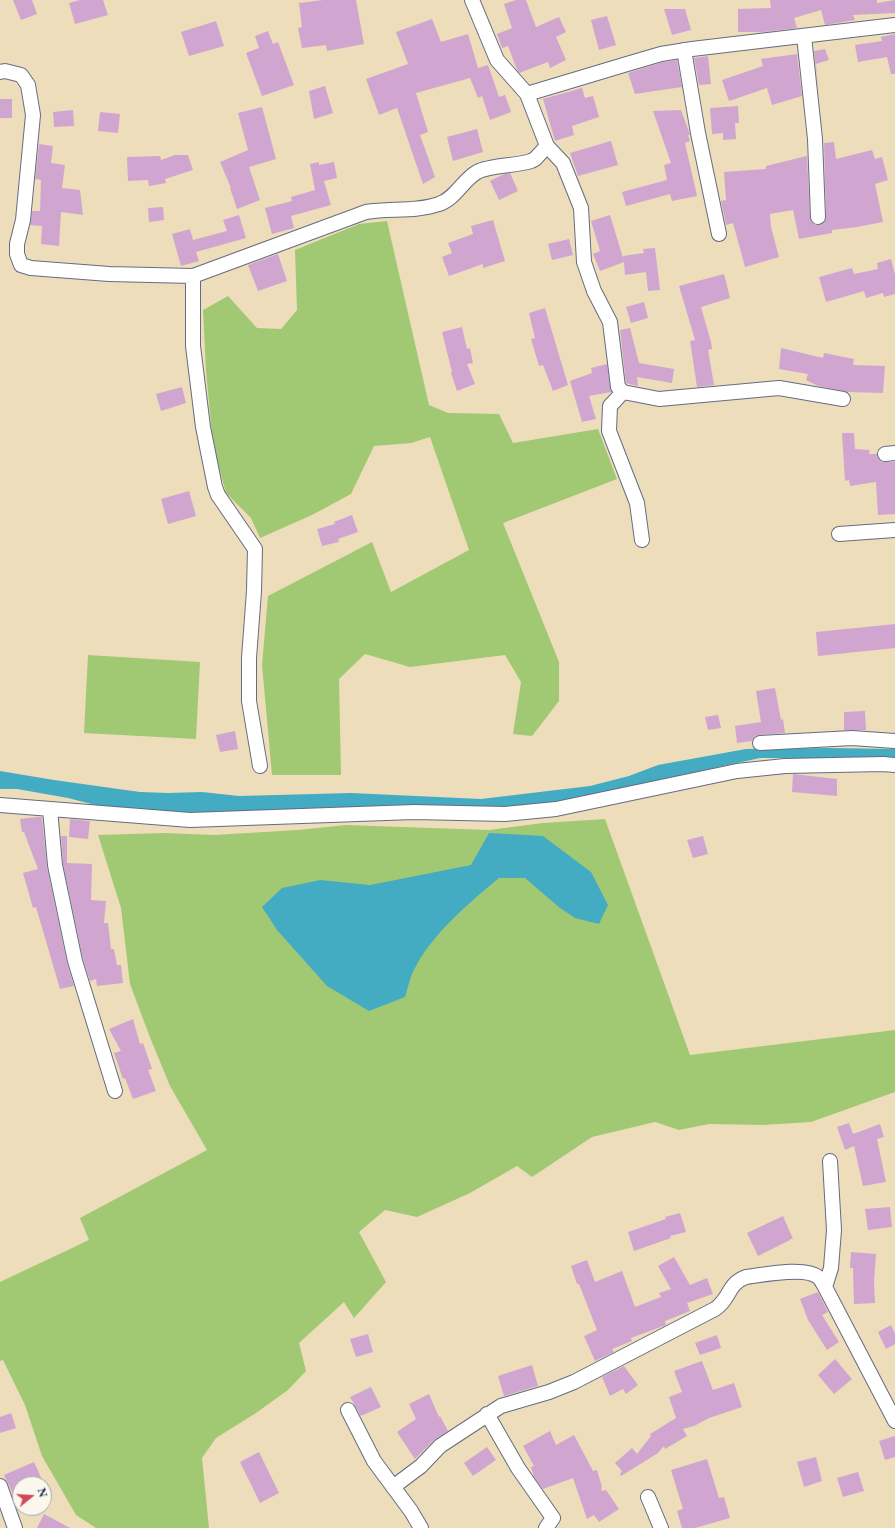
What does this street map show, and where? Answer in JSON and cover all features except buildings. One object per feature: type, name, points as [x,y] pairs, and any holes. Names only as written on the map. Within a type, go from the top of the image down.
[{"type":"street","points":[[472,0],[497,60],[527,94],[547,146],[563,163],[581,208],[584,262],[594,291],[610,322],[618,387],[624,392],[660,399],[780,388],[843,399]]},
{"type":"street","points":[[527,94],[661,54],[895,25]]},
{"type":"street","points":[[804,36],[815,139],[818,217]]},
{"type":"street","points":[[684,50],[698,133],[719,234]]},
{"type":"street","points":[[0,72],[5,71],[21,75],[28,85],[33,115],[23,220],[17,244],[17,254],[20,265],[31,268],[109,274],[193,276],[366,212],[424,208],[442,203],[477,172],[484,169],[531,162],[547,146]]},
{"type":"street","points":[[193,276],[193,346],[203,427],[215,487],[218,494],[255,549],[254,591],[249,658],[249,701],[260,766]]},
{"type":"street","points":[[624,392],[610,406],[609,431],[637,503],[642,540]]},
{"type":"street","points":[[839,534],[895,530]]},
{"type":"street","points":[[760,743],[852,738],[895,741]]},
{"type":"street","points":[[0,805],[190,820],[414,812],[505,814],[556,809],[737,771],[786,766],[895,765]]},
{"type":"street","points":[[50,809],[55,866],[75,961],[115,1091]]},
{"type":"street","points":[[825,1287],[832,1268],[834,1230],[830,1161]]},
{"type":"street","points":[[393,1487],[421,1466],[440,1446],[487,1414],[501,1406],[549,1392],[574,1382],[715,1309],[725,1300],[732,1286],[738,1280],[746,1277],[795,1271],[810,1273],[818,1277],[825,1287],[895,1421]]},
{"type":"street","points":[[348,1410],[374,1461],[411,1511],[421,1528]]},
{"type":"street","points":[[487,1414],[518,1468],[553,1518],[546,1528]]},
{"type":"street","points":[[0,1486],[15,1528]]},
{"type":"street","points":[[648,1497],[661,1528]]},
{"type":"green space","points":[[387,221],[429,405],[448,413],[499,414],[513,443],[598,429],[617,479],[503,523],[559,662],[559,701],[532,736],[513,734],[521,682],[505,655],[410,667],[365,654],[339,679],[341,775],[272,775],[262,665],[268,596],[372,542],[391,592],[469,550],[430,437],[411,443],[374,446],[351,494],[312,515],[260,538],[251,518],[226,493],[213,445],[206,371],[203,310],[228,296],[257,328],[281,329],[297,310],[295,250],[359,224]]},
{"type":"green space","points":[[88,655],[200,662],[196,739],[84,733]]},
{"type":"green space","points":[[605,819],[690,1055],[895,1030],[895,1092],[811,1122],[763,1125],[709,1124],[679,1130],[655,1122],[592,1137],[532,1177],[517,1166],[470,1193],[417,1217],[385,1210],[359,1232],[386,1282],[354,1318],[344,1302],[299,1343],[306,1371],[288,1390],[256,1413],[216,1438],[202,1458],[209,1528],[96,1528],[76,1515],[42,1456],[25,1405],[3,1360],[0,1361],[0,1282],[89,1240],[80,1218],[207,1150],[170,1086],[130,984],[121,908],[98,835],[164,833],[214,835],[298,830],[346,825],[489,830],[543,823]]},
{"type":"water","points":[[746,749],[895,749],[895,758],[760,758],[568,800],[521,806],[463,808],[348,807],[300,811],[214,814],[164,813],[134,808],[103,807],[68,798],[17,789],[0,789],[0,771],[140,792],[202,792],[239,796],[351,793],[481,799],[590,786],[629,776],[658,765]]},
{"type":"water","points":[[489,833],[543,836],[591,872],[608,905],[599,924],[575,918],[560,908],[525,878],[499,878],[452,919],[432,943],[413,971],[405,997],[369,1011],[327,986],[277,930],[262,907],[282,888],[320,880],[370,885],[471,865]]}]
